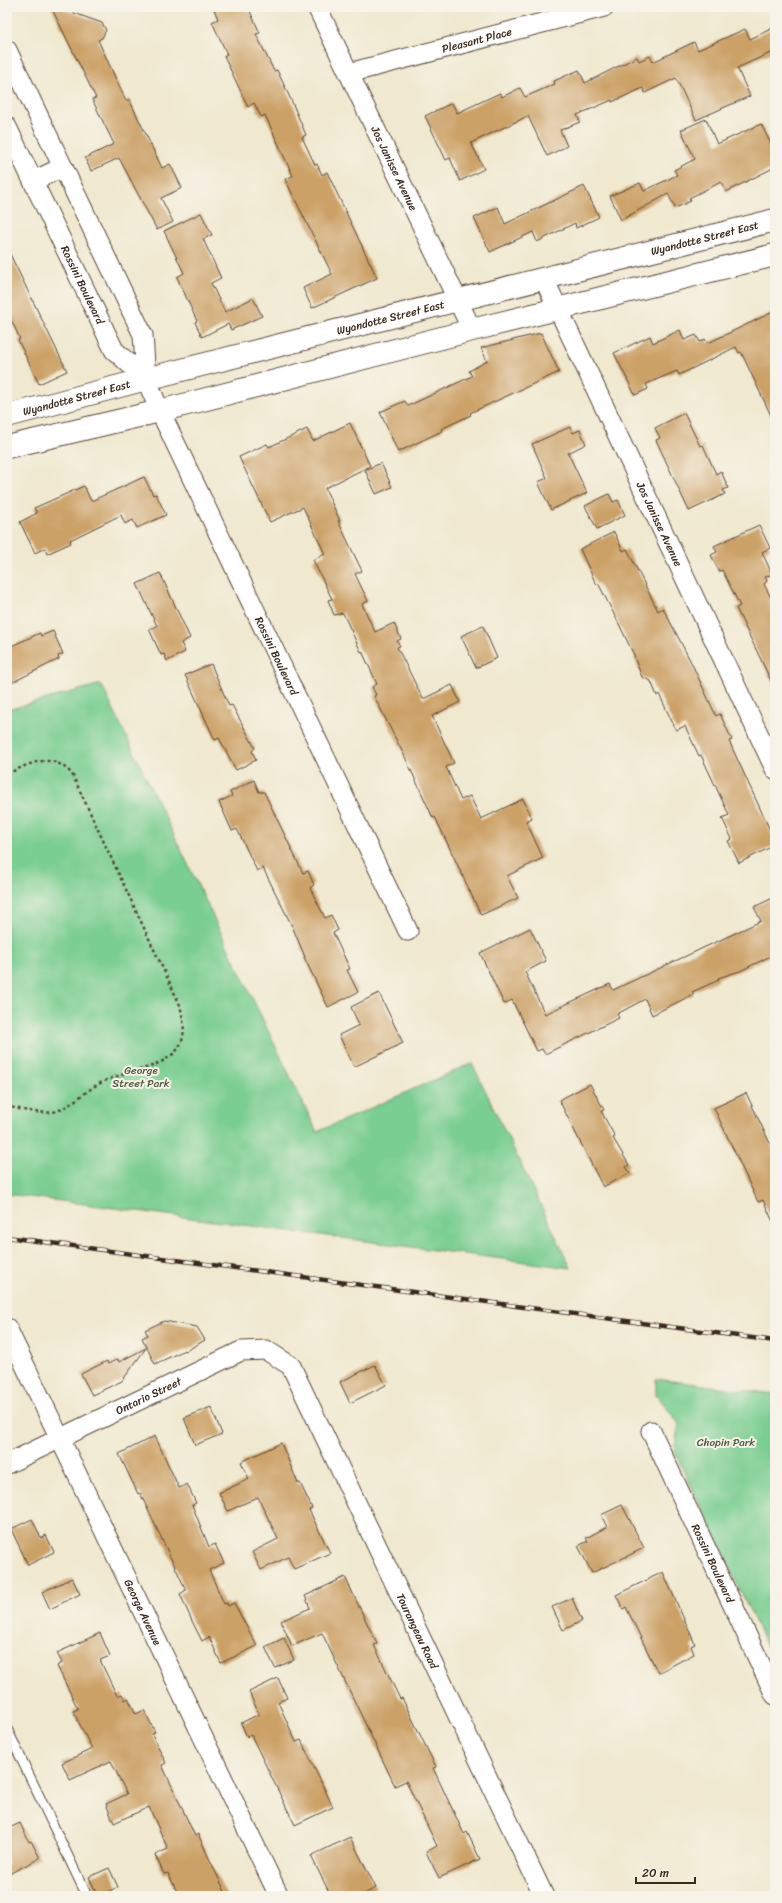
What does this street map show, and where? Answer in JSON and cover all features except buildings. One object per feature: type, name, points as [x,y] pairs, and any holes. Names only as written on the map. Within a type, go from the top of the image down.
[{"type":"main road","name":"Wyandotte Street East","points":[[7,416],[459,299],[544,279],[775,220]]},
{"type":"main road","points":[[7,448],[160,411],[472,330],[558,310],[775,255]]},
{"type":"street","name":"Jos Janisse Avenue","points":[[317,7],[459,299],[472,330]]},
{"type":"street","name":"Pleasant Place","points":[[349,73],[604,7]]},
{"type":"street","name":"Rossini Boulevard","points":[[7,50],[143,335],[146,379],[160,411],[408,931]]},
{"type":"street","name":"Rossini Boulevard","points":[[7,127],[114,350],[146,379]]},
{"type":"street","points":[[33,181],[63,167]]},
{"type":"street","name":"Jos Janisse Avenue","points":[[544,279],[775,769]]},
{"type":"street","name":"George Avenue","points":[[7,1328],[278,1896]]},
{"type":"street","name":"Ontario Street","points":[[7,1464],[241,1351],[266,1350],[291,1366]]},
{"type":"street","name":"Tourangeau Road","points":[[291,1366],[544,1896]]},
{"type":"street","name":"Rossini Boulevard","points":[[651,1431],[775,1695]]},
{"type":"lane","points":[[7,1729],[87,1896]]},
{"type":"path","points":[[7,774],[34,762],[51,761],[66,767],[72,774],[180,1005],[184,1025],[182,1042],[174,1053],[158,1063],[97,1084],[78,1099],[54,1112],[37,1112],[8,1108],[7,1101]]},
{"type":"green space","name":"George Street Park","points":[[101,684],[317,1132],[472,1063],[571,1268],[7,1194],[7,710]]},
{"type":"green space","name":"Chopin Park","points":[[656,1379],[775,1394],[775,1664],[674,1450],[679,1424],[656,1394]]},
{"type":"railway","points":[[7,1237],[775,1341]]}]
